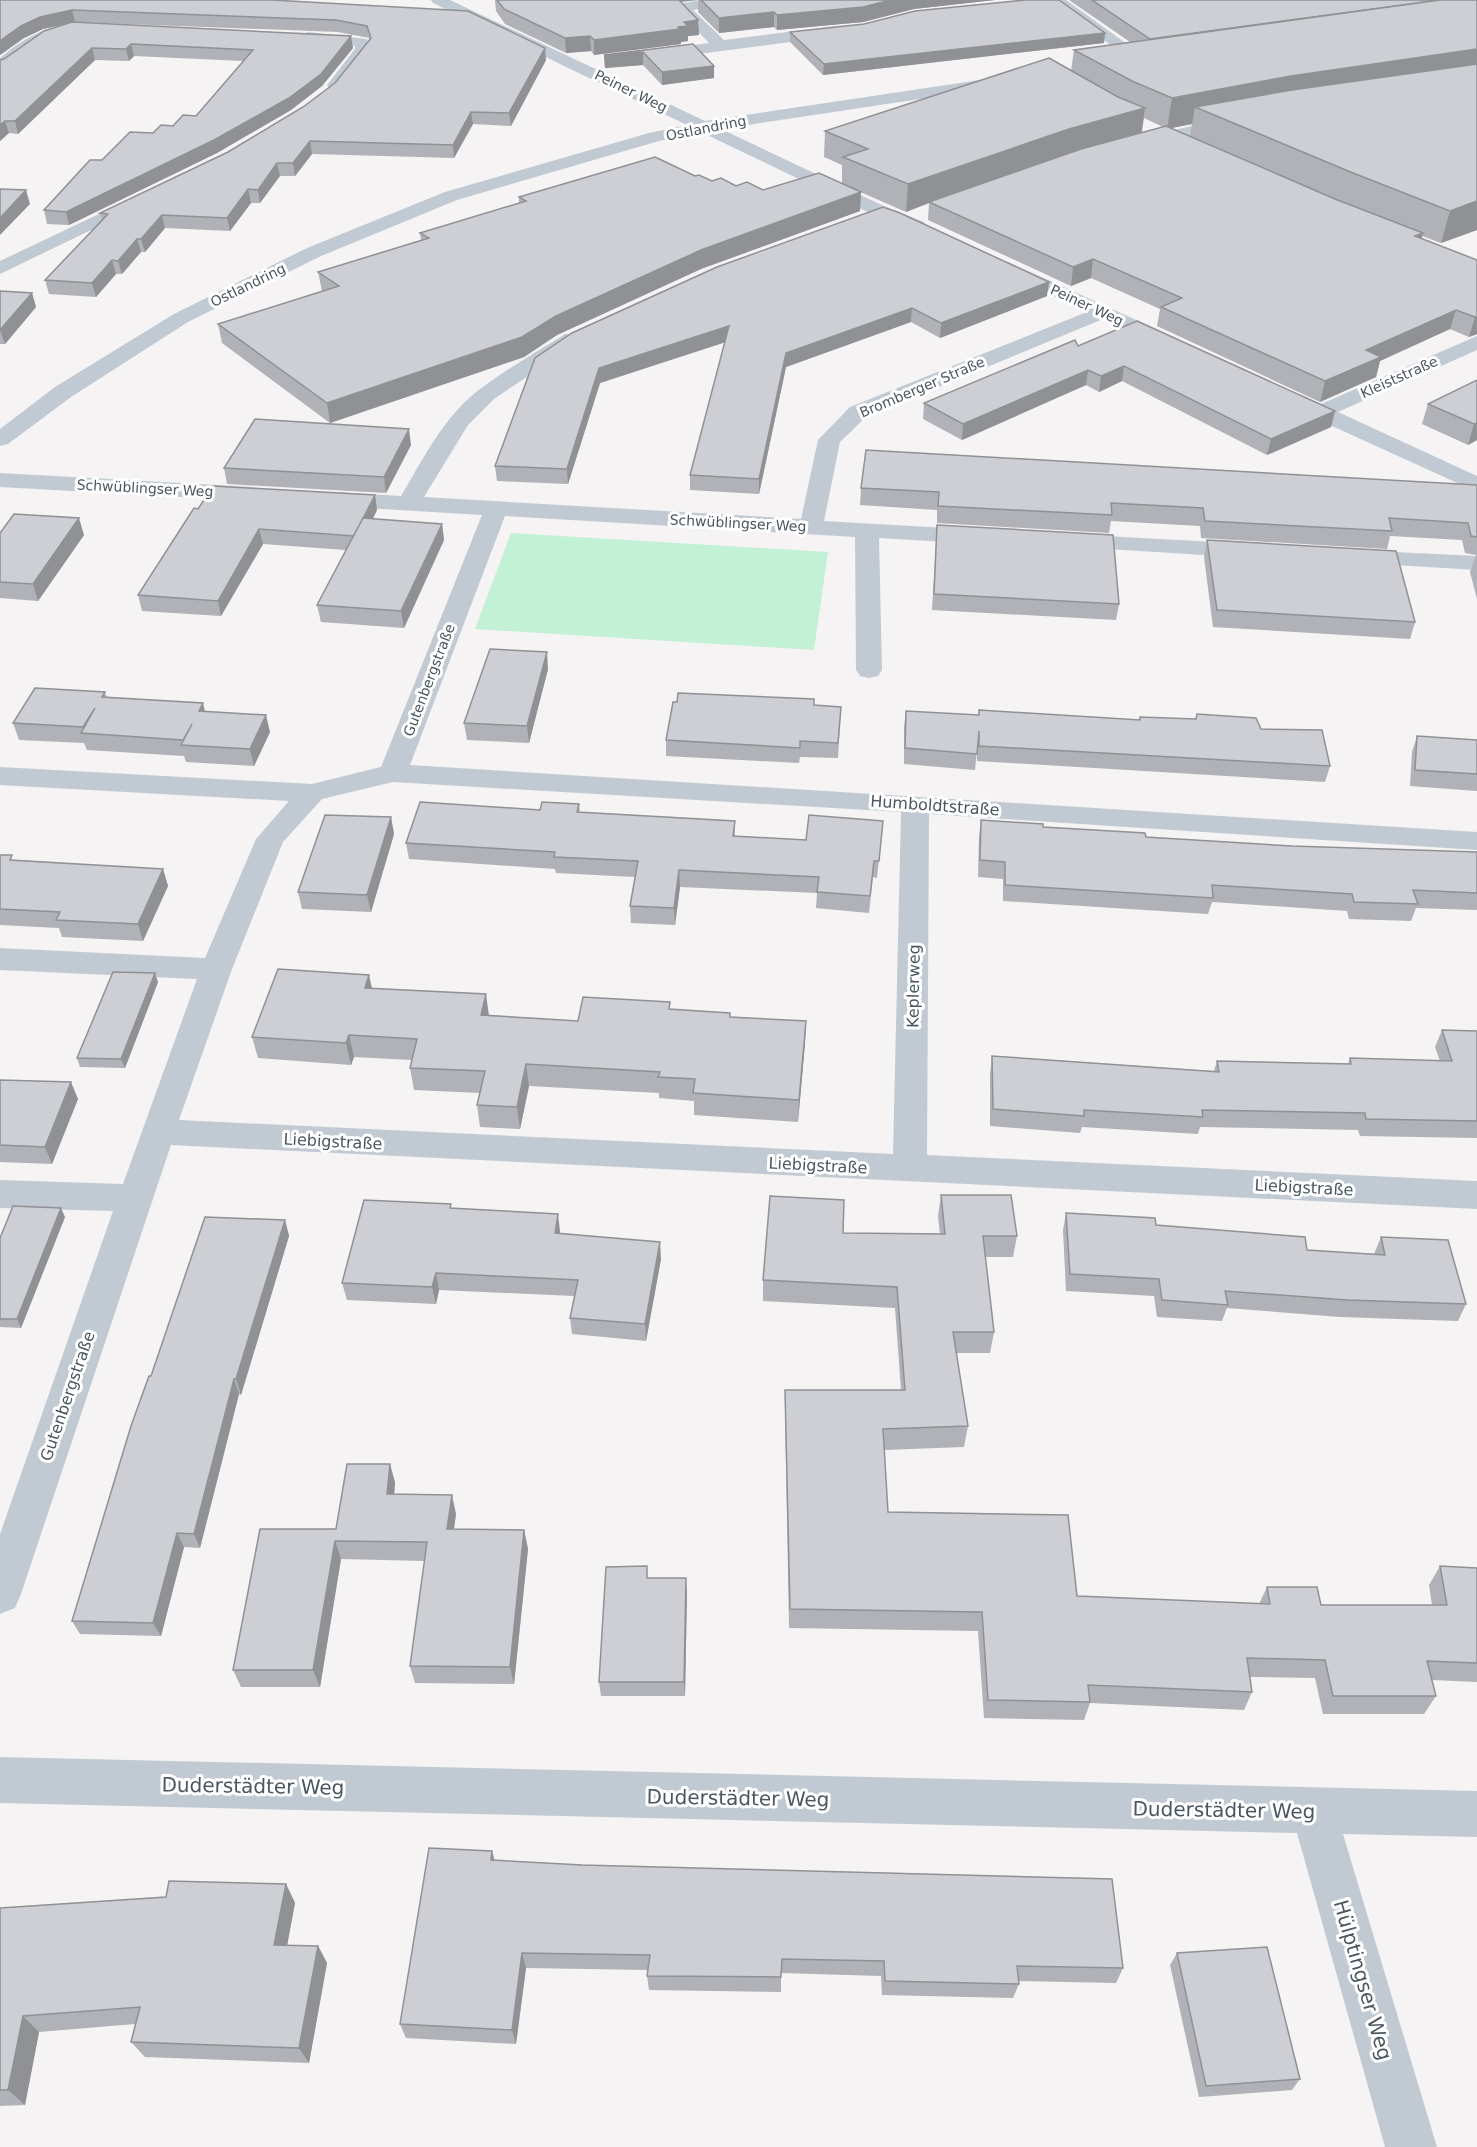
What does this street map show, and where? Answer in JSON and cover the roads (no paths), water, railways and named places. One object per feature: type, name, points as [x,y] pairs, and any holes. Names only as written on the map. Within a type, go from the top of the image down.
[{"type":"street","name":"Peiner Weg","points":[[438,0],[882,212],[938,235]]},
{"type":"street","points":[[1054,0],[1150,61],[1124,65]]},
{"type":"street","points":[[713,3],[682,7],[721,46]]},
{"type":"street","points":[[0,66],[32,39],[48,32],[75,28],[99,29]]},
{"type":"street","points":[[631,57],[721,46],[756,39],[853,29]]},
{"type":"street","points":[[290,37],[362,42],[363,49],[330,91],[322,97]]},
{"type":"street","points":[[576,64],[598,61]]},
{"type":"street","name":"Ostlandring","points":[[0,439],[63,392],[181,318],[314,252],[452,196],[645,140],[705,126],[1020,79]]},
{"type":"street","points":[[1119,148],[1254,118]]},
{"type":"street","points":[[1143,127],[1197,150]]},
{"type":"street","points":[[0,268],[160,190]]},
{"type":"street","points":[[852,223],[882,212]]},
{"type":"street","points":[[906,220],[927,213]]},
{"type":"street","name":"Peiner Weg","points":[[991,260],[1187,351]]},
{"type":"street","name":"Bromberger Straße","points":[[811,527],[829,440],[858,412],[1104,312]]},
{"type":"street","points":[[409,503],[441,447],[460,420],[486,394],[565,341],[593,328]]},
{"type":"street","name":"Kleiststraße","points":[[1321,412],[1477,342]]},
{"type":"street","points":[[1280,393],[1477,485]]},
{"type":"street","name":"Schwüblingser Weg","points":[[0,480],[280,496]]},
{"type":"street","name":"Schwüblingser Weg","points":[[315,498],[998,537]]},
{"type":"street","name":"Gutenbergstraße","points":[[393,773],[496,509]]},
{"type":"street","points":[[867,530],[868,670]]},
{"type":"street","points":[[1046,540],[1274,552]]},
{"type":"street","points":[[1334,555],[1477,563]]},
{"type":"street","points":[[0,776],[312,793],[393,773]]},
{"type":"street","name":"Humboldtstraße","points":[[393,773],[1477,841]]},
{"type":"street","name":"Gutenbergstraße","points":[[0,1594],[216,969],[270,839],[312,793]]},
{"type":"street","name":"Keplerweg","points":[[910,1169],[915,804]]},
{"type":"street","points":[[0,959],[216,969]]},
{"type":"street","name":"Liebigstraße","points":[[159,1132],[1477,1195]]},
{"type":"street","points":[[0,1194],[135,1198]]},
{"type":"street","name":"Duderstädter Weg","points":[[0,1780],[1477,1814]]},
{"type":"street","name":"Hülptingser Weg","points":[[1314,1812],[1411,2147]]}]
